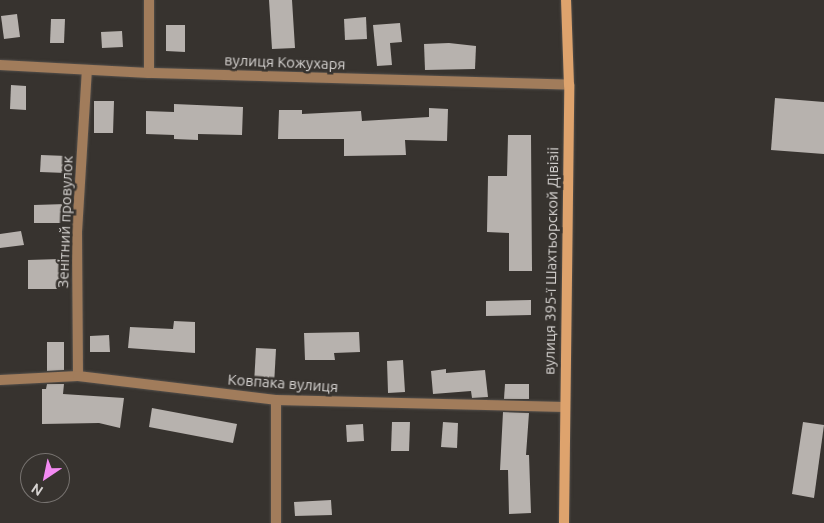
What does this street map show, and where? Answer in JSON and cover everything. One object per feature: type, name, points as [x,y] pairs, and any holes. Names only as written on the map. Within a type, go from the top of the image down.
[{"type":"street","points":[[149,0],[149,74]]},
{"type":"street","name":"вулиця 395-ї Шахтьорской Дівізіі","points":[[564,523],[569,85],[566,0]]},
{"type":"street","name":"вулиця Кожухаря","points":[[0,65],[149,74],[569,85]]},
{"type":"street","name":"Зенітний провулок","points":[[78,376],[76,232],[87,70]]},
{"type":"street","name":"Ковпака вулиця","points":[[0,380],[78,376],[276,400],[565,407]]},
{"type":"street","points":[[276,400],[276,523]]},
{"type":"building","points":[[269,0],[292,0],[295,48],[272,49]]},
{"type":"building","points":[[17,14],[20,37],[4,39],[1,16]]},
{"type":"building","points":[[366,17],[367,39],[345,40],[344,19]]},
{"type":"building","points":[[51,19],[65,19],[64,43],[50,43]]},
{"type":"building","points":[[400,23],[402,42],[390,43],[392,65],[377,66],[373,25]]},
{"type":"building","points":[[166,25],[185,25],[185,52],[166,51]]},
{"type":"building","points":[[122,31],[123,47],[102,48],[101,32]]},
{"type":"building","points":[[449,43],[476,46],[475,69],[425,70],[424,44]]},
{"type":"building","points":[[11,85],[26,86],[26,110],[10,109]]},
{"type":"building","points":[[775,98],[824,102],[824,154],[771,150]]},
{"type":"building","points":[[94,101],[114,101],[113,133],[94,133]]},
{"type":"building","points":[[174,104],[243,107],[242,135],[198,134],[198,140],[174,139],[174,135],[146,134],[146,111],[174,112]]},
{"type":"building","points":[[429,108],[448,109],[447,141],[405,140],[406,155],[344,156],[344,139],[278,139],[279,110],[302,110],[302,114],[361,111],[362,121],[429,117]]},
{"type":"building","points":[[508,135],[531,135],[532,271],[509,271],[509,233],[487,232],[488,176],[507,176]]},
{"type":"building","points":[[41,155],[67,156],[66,173],[40,172]]},
{"type":"building","points":[[66,204],[66,223],[34,223],[34,205]]},
{"type":"building","points":[[21,231],[24,245],[0,248],[0,234]]},
{"type":"building","points":[[60,259],[61,289],[28,289],[28,260]]},
{"type":"building","points":[[531,300],[531,315],[486,316],[486,301]]},
{"type":"building","points":[[174,321],[195,322],[195,353],[128,348],[130,327],[173,329]]},
{"type":"building","points":[[359,332],[360,352],[334,353],[335,360],[305,360],[304,333]]},
{"type":"building","points":[[109,335],[110,352],[90,352],[90,336]]},
{"type":"building","points":[[47,342],[64,342],[64,370],[47,371]]},
{"type":"building","points":[[256,348],[276,349],[274,385],[254,384]]},
{"type":"building","points":[[403,360],[405,392],[388,393],[387,361]]},
{"type":"building","points":[[446,369],[446,373],[485,370],[488,397],[472,398],[471,391],[433,394],[431,371]]},
{"type":"building","points":[[47,384],[64,384],[63,394],[124,398],[120,428],[99,423],[42,424],[42,389],[46,389]]},
{"type":"building","points":[[505,384],[529,384],[529,399],[504,399]]},
{"type":"building","points":[[152,408],[237,424],[233,443],[149,427]]},
{"type":"building","points":[[503,412],[529,413],[526,455],[529,455],[531,513],[509,514],[508,470],[500,470]]},
{"type":"building","points":[[392,422],[410,422],[409,451],[391,451]]},
{"type":"building","points":[[443,422],[458,423],[457,448],[441,447]]},
{"type":"building","points":[[803,422],[824,425],[814,498],[792,494]]},
{"type":"building","points":[[363,424],[364,441],[347,442],[346,425]]},
{"type":"building","points":[[331,500],[332,515],[295,516],[294,502]]}]
